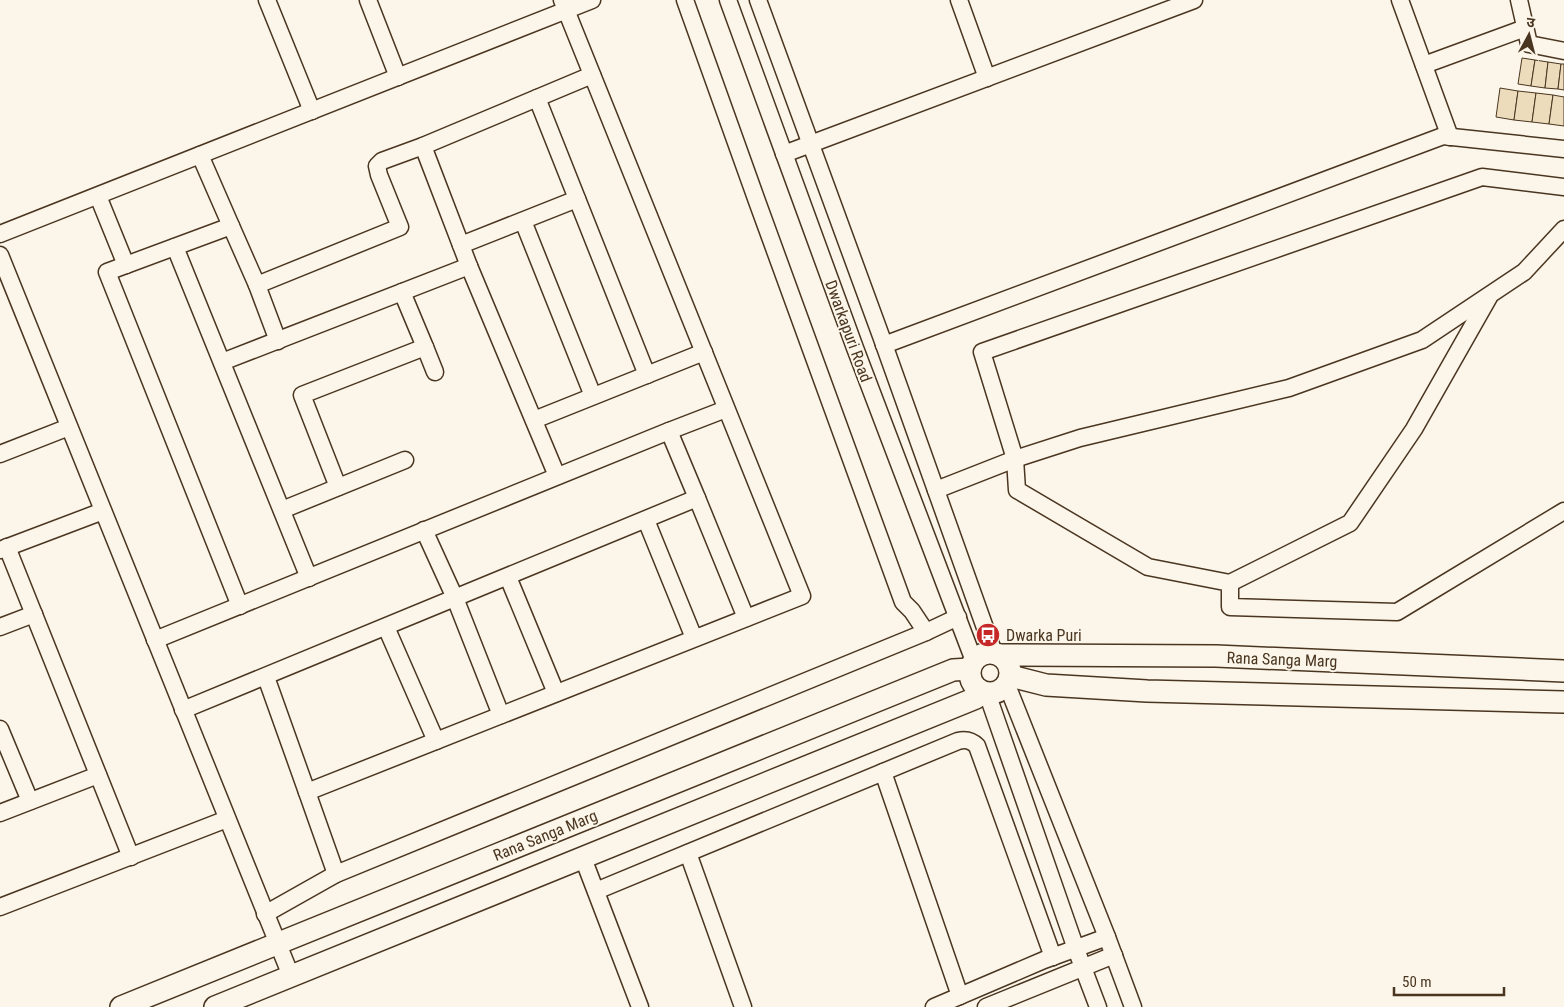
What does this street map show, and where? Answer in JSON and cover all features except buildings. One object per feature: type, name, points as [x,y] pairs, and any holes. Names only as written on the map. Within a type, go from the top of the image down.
[{"type":"main road","points":[[214,1007],[976,698],[984,692],[998,692],[1009,680],[1009,664],[997,654],[982,654],[972,665],[972,682],[984,692]]},
{"type":"main road","name":"Rana Sanga Marg","points":[[997,654],[1216,656],[1564,671]]},
{"type":"main road","name":"Rana Sanga Marg","points":[[121,1007],[953,670],[972,665]]},
{"type":"main road","points":[[1009,680],[1046,685],[1147,690],[1564,702]]},
{"type":"street","points":[[267,0],[312,111]]},
{"type":"street","points":[[368,0],[398,77]]},
{"type":"street","points":[[0,234],[398,77],[564,5],[592,0]]},
{"type":"street","points":[[685,0],[903,602],[912,611],[926,632]]},
{"type":"street","name":"Dwarkapuri Road","points":[[728,0],[855,348],[958,617],[972,665]]},
{"type":"street","name":"Dwarkapuri Road","points":[[758,0],[997,654]]},
{"type":"street","points":[[959,0],[987,78]]},
{"type":"street","points":[[784,154],[1194,0]]},
{"type":"street","points":[[1400,0],[1450,137]]},
{"type":"street","points":[[1518,0],[1528,44],[1564,51]]},
{"type":"street","points":[[307,792],[802,596],[564,5]]},
{"type":"street","points":[[1424,65],[1525,28]]},
{"type":"street","points":[[257,285],[400,226],[379,175],[377,166],[382,161],[423,146],[592,75]]},
{"type":"street","points":[[537,98],[647,375]]},
{"type":"street","points":[[884,345],[1443,136],[1564,149]]},
{"type":"street","points":[[423,146],[469,266],[557,476]]},
{"type":"street","points":[[200,155],[257,285],[278,341]]},
{"type":"street","points":[[1491,294],[1414,429],[1350,523],[1230,583],[1148,567],[1017,490],[1015,459],[982,352],[1482,177],[1564,187]]},
{"type":"street","points":[[98,196],[126,265]]},
{"type":"street","points":[[461,245],[577,199]]},
{"type":"street","points":[[524,221],[593,396]]},
{"type":"street","points":[[230,226],[107,272],[240,606]]},
{"type":"street","points":[[936,490],[1015,459],[1080,438],[1289,388],[1422,340],[1524,272],[1564,228]]},
{"type":"street","points":[[175,246],[309,578]]},
{"type":"street","points":[[0,255],[291,976]]},
{"type":"street","points":[[222,362],[469,266]]},
{"type":"street","points":[[402,292],[435,372]]},
{"type":"street","points":[[338,487],[302,395],[425,347]]},
{"type":"street","points":[[534,420],[704,352]]},
{"type":"street","points":[[155,640],[726,409]]},
{"type":"street","points":[[0,454],[70,428]]},
{"type":"street","points":[[669,431],[746,618]]},
{"type":"street","points":[[282,510],[405,460]]},
{"type":"street","points":[[183,710],[697,498]]},
{"type":"street","points":[[103,511],[4,549],[34,614],[131,857]]},
{"type":"street","points":[[1230,583],[1230,607],[1397,612],[1564,511]]},
{"type":"street","points":[[646,520],[694,638]]},
{"type":"street","points":[[424,530],[455,598],[501,715]]},
{"type":"street","points":[[508,576],[556,693]]},
{"type":"street","points":[[0,627],[34,614]]},
{"type":"street","points":[[266,914],[336,874],[926,632],[958,617]]},
{"type":"street","points":[[386,627],[436,740]]},
{"type":"street","points":[[266,677],[336,874]]},
{"type":"street","points":[[1009,680],[1133,1007]]},
{"type":"street","points":[[984,692],[1098,1007]]},
{"type":"street","points":[[0,729],[30,801]]},
{"type":"street","points":[[596,891],[958,740],[972,741],[977,746],[1053,957]]},
{"type":"street","points":[[883,772],[960,996]]},
{"type":"street","points":[[0,813],[98,775]]},
{"type":"street","points":[[0,908],[227,819]]},
{"type":"street","points":[[688,853],[743,1007]]},
{"type":"street","points":[[583,858],[640,1007]]},
{"type":"street","points":[[934,1007],[1053,957],[1107,937]]},
{"type":"street","points":[[986,1007],[1114,955]]},
{"type":"place","name":"Dwarka Puri","points":[[988,635]]}]
